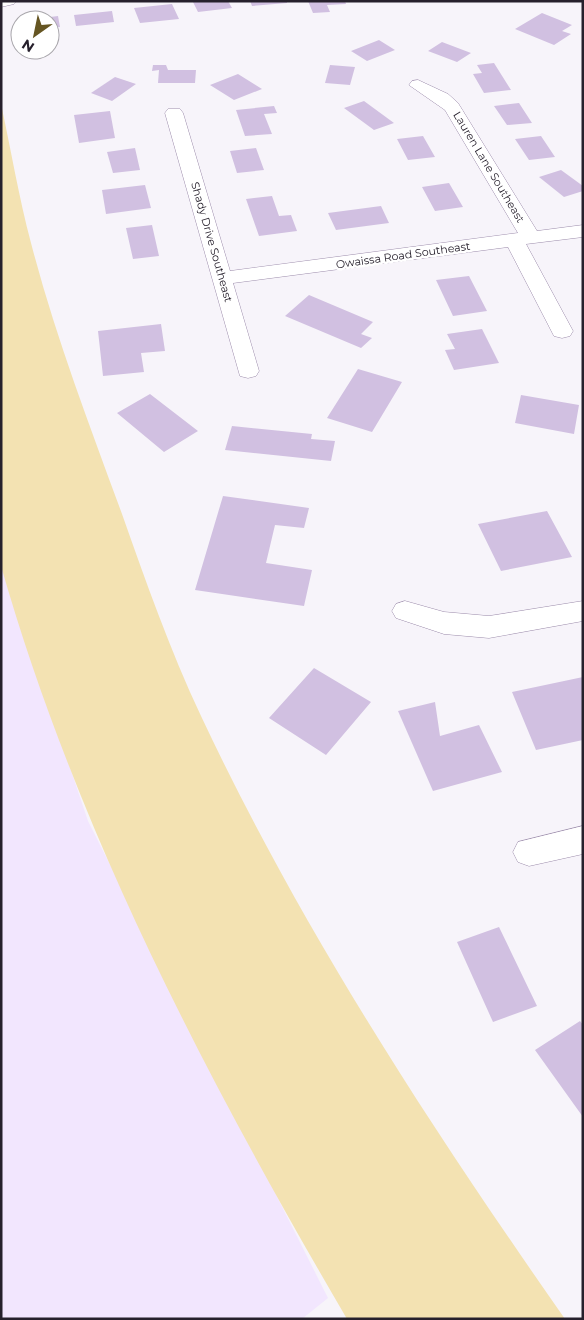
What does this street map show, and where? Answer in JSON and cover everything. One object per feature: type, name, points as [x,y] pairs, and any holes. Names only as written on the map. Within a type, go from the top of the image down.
[{"type":"street","points":[[1,2],[9,1]]},
{"type":"street","name":"Lauren Lane Southeast","points":[[418,85],[442,98],[452,106],[523,239],[562,331]]},
{"type":"street","name":"Shady Drive Southeast","points":[[174,113],[223,278],[248,371]]},
{"type":"street","name":"Owaissa Road Southeast","points":[[223,278],[583,231]]},
{"type":"street","points":[[406,611],[444,623],[489,627],[583,611]]},
{"type":"street","points":[[529,852],[583,840]]},
{"type":"shaded area","points":[[1,104],[27,226],[40,277],[62,345],[159,616],[201,716],[281,873],[370,1025],[465,1173],[565,1319],[347,1319],[245,1138],[196,1046],[150,953],[107,858],[68,762],[32,665],[1,566]]},
{"type":"shaded area","points":[[1,562],[88,821],[328,1298],[302,1319],[1,1319]]},
{"type":"building","points":[[228,1],[232,8],[198,12],[193,2]]},
{"type":"building","points":[[250,1],[287,1],[287,3],[252,6]]},
{"type":"building","points":[[308,1],[345,1],[346,4],[327,5],[330,12],[313,13]]},
{"type":"building","points":[[172,4],[179,19],[140,23],[134,8]]},
{"type":"building","points":[[112,11],[114,22],[76,26],[74,15]]},
{"type":"building","points":[[542,13],[572,25],[562,31],[571,34],[554,45],[515,29]]},
{"type":"building","points":[[379,40],[395,50],[367,61],[351,51]]},
{"type":"building","points":[[442,42],[471,53],[457,62],[428,51]]},
{"type":"building","points":[[494,63],[511,90],[484,93],[473,74],[482,73],[477,65]]},
{"type":"building","points":[[153,65],[166,65],[168,70],[196,70],[195,83],[158,83],[159,70],[152,71]]},
{"type":"building","points":[[330,65],[355,67],[350,85],[325,83]]},
{"type":"building","points":[[238,74],[262,89],[234,100],[210,85]]},
{"type":"building","points":[[115,77],[136,84],[112,101],[91,93]]},
{"type":"building","points":[[364,101],[394,123],[374,130],[344,108]]},
{"type":"building","points":[[519,103],[532,123],[507,125],[494,106]]},
{"type":"building","points":[[274,106],[277,113],[264,114],[272,134],[245,136],[236,110]]},
{"type":"building","points":[[110,111],[115,138],[79,143],[74,115]]},
{"type":"building","points":[[423,136],[435,157],[408,160],[397,139]]},
{"type":"building","points":[[541,136],[555,157],[529,160],[515,139]]},
{"type":"building","points":[[135,148],[140,170],[113,173],[107,152]]},
{"type":"building","points":[[256,148],[264,170],[237,173],[230,151]]},
{"type":"building","points":[[561,170],[583,186],[583,191],[564,197],[539,177]]},
{"type":"building","points":[[449,183],[463,207],[435,211],[422,187]]},
{"type":"building","points":[[145,185],[151,208],[106,214],[102,190]]},
{"type":"building","points":[[272,196],[279,216],[291,215],[297,231],[259,236],[246,199]]},
{"type":"building","points":[[381,206],[389,223],[336,230],[328,213]]},
{"type":"building","points":[[152,225],[159,256],[133,259],[126,228]]},
{"type":"building","points":[[469,276],[487,311],[453,316],[436,280]]},
{"type":"building","points":[[309,295],[373,322],[361,334],[372,338],[361,348],[285,316]]},
{"type":"building","points":[[161,324],[165,351],[141,353],[144,372],[103,376],[98,331]]},
{"type":"building","points":[[482,329],[499,363],[454,370],[445,350],[455,349],[447,334]]},
{"type":"building","points":[[358,369],[402,382],[372,432],[327,418]]},
{"type":"building","points":[[150,394],[198,431],[164,452],[117,413]]},
{"type":"building","points":[[521,395],[579,405],[574,434],[515,423]]},
{"type":"building","points":[[232,426],[312,434],[311,439],[335,441],[331,461],[225,450]]},
{"type":"building","points":[[223,496],[309,508],[304,528],[275,525],[266,563],[312,570],[304,606],[195,590]]},
{"type":"building","points":[[547,511],[572,557],[501,571],[478,524]]},
{"type":"building","points":[[314,668],[371,702],[326,755],[269,718]]},
{"type":"building","points":[[583,677],[583,740],[536,750],[512,692]]},
{"type":"building","points":[[435,702],[440,736],[479,725],[502,772],[433,791],[398,711]]},
{"type":"building","points":[[499,927],[537,1006],[493,1022],[457,942]]},
{"type":"building","points":[[580,1021],[583,1025],[583,1117],[535,1050]]}]
